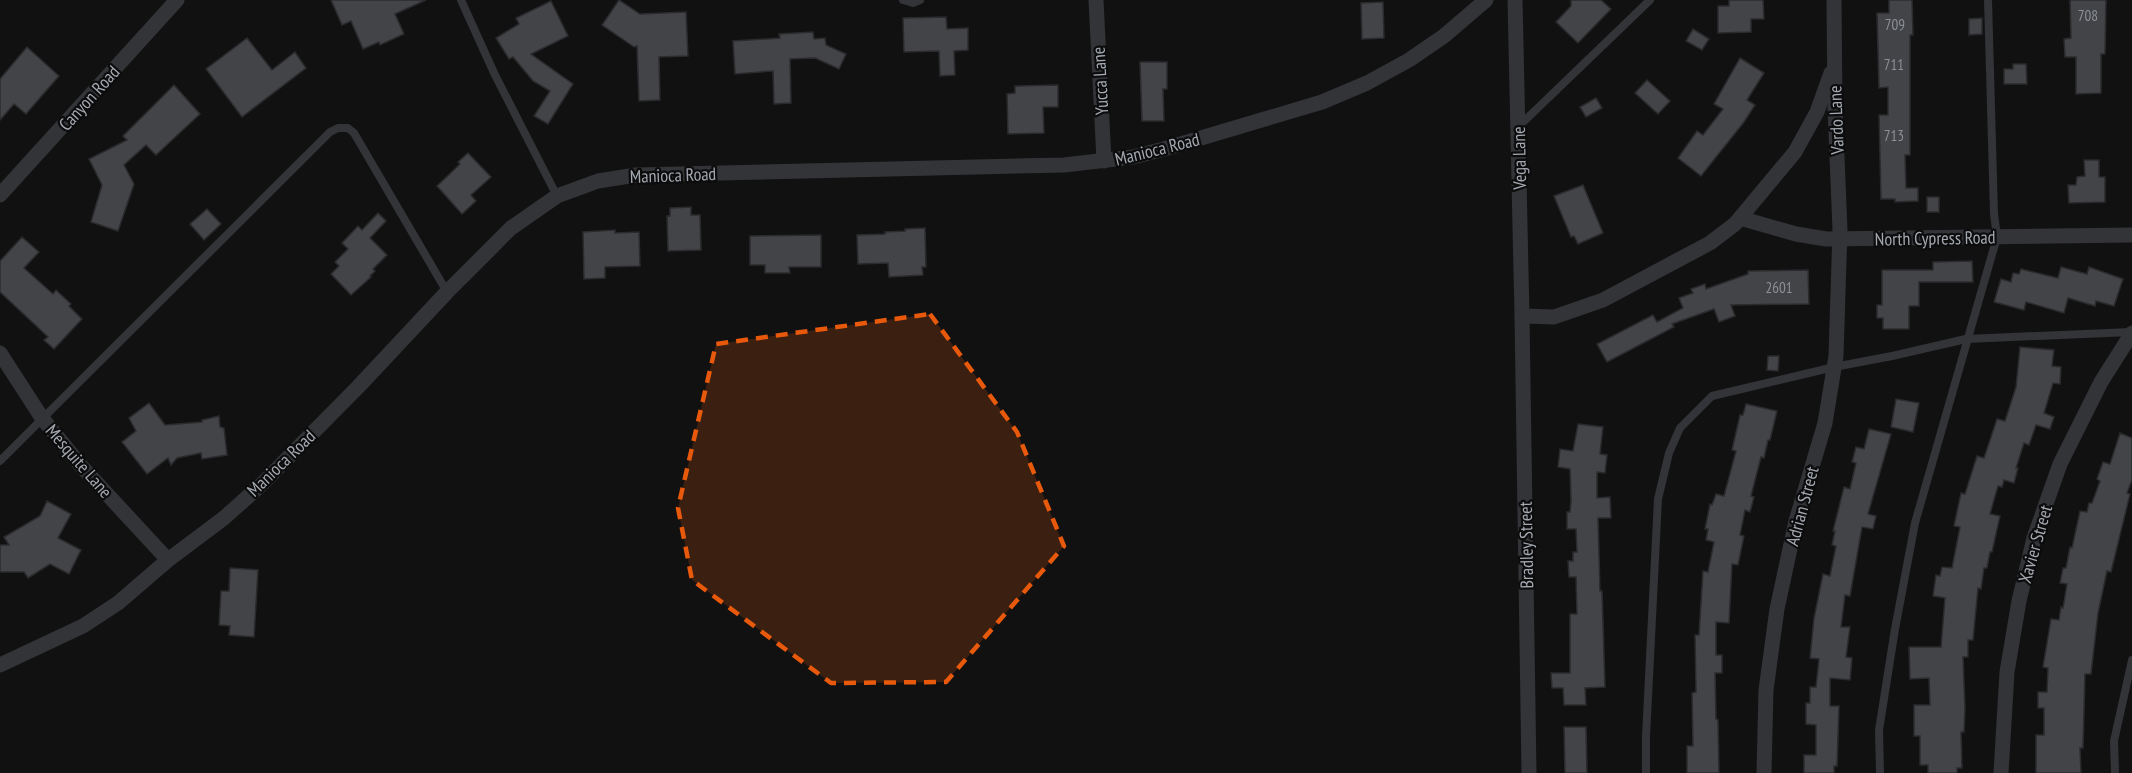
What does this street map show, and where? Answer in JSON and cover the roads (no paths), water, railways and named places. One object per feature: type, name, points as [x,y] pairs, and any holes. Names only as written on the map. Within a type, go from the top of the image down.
[{"type":"street","name":"Canyon Road","points":[[0,195],[177,0]]},
{"type":"street","name":"Yucca Lane","points":[[1096,0],[1104,161]]},
{"type":"street","name":"Manioca Road","points":[[0,665],[83,626],[118,603],[168,560],[224,518],[262,484],[358,387],[511,228],[557,196],[598,181],[636,175],[1064,165],[1104,161],[1164,149],[1322,102],[1361,86],[1409,60],[1444,36],[1486,0]]},
{"type":"street","name":"Vega Lane","points":[[1515,0],[1522,316]]},
{"type":"street","name":"Vardo Lane","points":[[1834,0],[1840,239]]},
{"type":"street","points":[[1522,316],[1554,317],[1603,300],[1710,243],[1740,218],[1794,152],[1817,112],[1835,61]]},
{"type":"street","name":"North Cypress Road","points":[[1740,218],[1796,234],[1826,239],[2132,235]]},
{"type":"street","name":"Adrian Street","points":[[1764,773],[1766,690],[1777,609],[1796,521],[1825,423],[1834,367],[1840,239]]},
{"type":"street","name":"Bradley Street","points":[[1522,316],[1529,773]]},
{"type":"street","name":"Xavier Street","points":[[2001,773],[2007,672],[2019,601],[2034,537],[2060,464],[2101,382],[2132,333]]},
{"type":"street","name":"Mesquite Lane","points":[[0,353],[42,418],[82,467],[168,560]]},
{"type":"lane","points":[[461,0],[495,75],[557,196]]},
{"type":"lane","points":[[903,0],[913,3],[920,0]]},
{"type":"lane","points":[[1518,127],[1650,0]]},
{"type":"lane","points":[[1880,773],[1879,730],[1915,523],[1997,237],[1994,214],[1988,0]]},
{"type":"lane","points":[[0,461],[330,132],[338,128],[348,128],[354,133],[447,292]]},
{"type":"lane","points":[[1646,773],[1658,499],[1669,453],[1680,428],[1712,396],[1966,339],[2132,333]]},
{"type":"lane","points":[[2115,773],[2114,741],[2132,660]]}]
